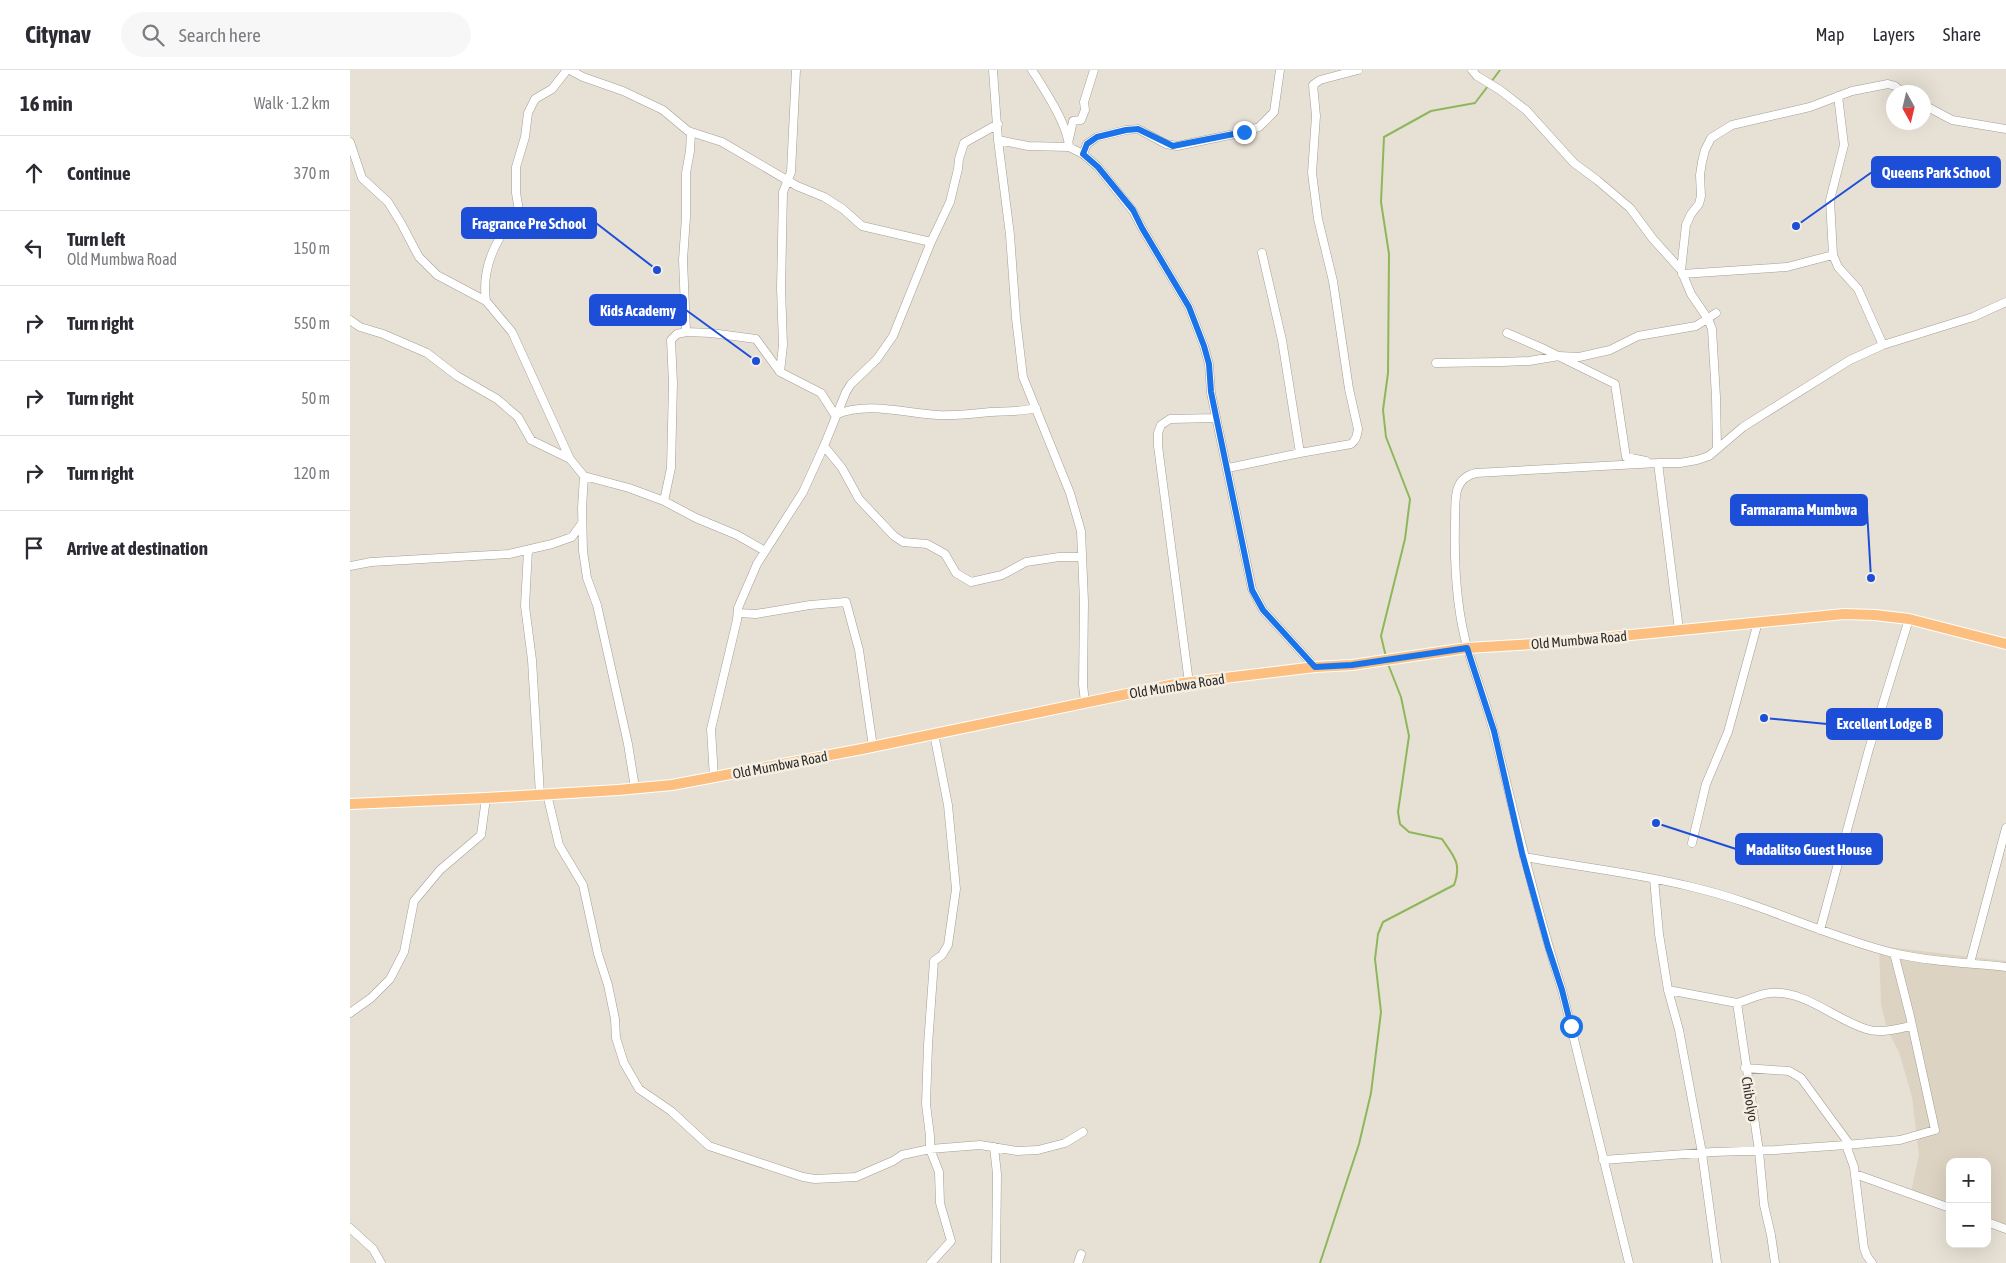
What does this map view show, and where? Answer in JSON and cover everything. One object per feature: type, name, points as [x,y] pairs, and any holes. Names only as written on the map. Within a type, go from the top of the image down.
[{"type":"main road","name":"Old Mumbwa Road","points":[[350,804],[486,798],[635,788],[714,778],[1085,702],[1189,683],[1315,667],[1352,665],[1467,648],[1550,643],[1844,614],[1909,619],[2006,644]]},
{"type":"street","points":[[486,301],[486,269],[492,248],[520,209],[516,193],[516,167],[523,144],[528,113],[535,99],[552,89],[569,70],[646,100],[663,110],[691,132],[729,146],[787,180],[824,197],[862,226],[931,242]]},
{"type":"street","points":[[780,372],[783,345],[783,192],[791,172],[796,70]]},
{"type":"street","points":[[993,70],[998,140],[1010,235],[1016,318],[1023,377],[1070,493],[1081,531],[1084,602],[1083,685],[1085,702]]},
{"type":"street","points":[[1032,70],[1054,106],[1069,143],[1098,167],[1133,210],[1189,307],[1209,364],[1211,392],[1228,468],[1232,500],[1246,566],[1257,601],[1315,667]]},
{"type":"street","points":[[1069,143],[1073,121],[1081,120],[1085,110],[1084,102],[1094,70]]},
{"type":"street","points":[[1083,154],[1087,144],[1097,137],[1126,130],[1138,129],[1166,144],[1177,146],[1244,132],[1259,126],[1274,112],[1280,70]]},
{"type":"street","points":[[1228,468],[1351,444],[1355,441],[1357,435],[1358,429],[1347,379],[1333,282],[1318,219],[1312,167],[1316,116],[1313,85],[1320,80],[1358,70]]},
{"type":"street","points":[[1475,73],[1526,110],[1574,163],[1598,180],[1630,208],[1681,272],[1691,294],[1708,320],[1714,347],[1717,448]]},
{"type":"street","points":[[1681,272],[1686,225],[1691,214],[1699,204],[1702,162],[1711,138],[1732,125],[1810,107],[1852,91],[1888,84],[1892,85]]},
{"type":"street","points":[[1838,96],[1844,145],[1830,200],[1833,255],[1838,267],[1858,290],[1883,345]]},
{"type":"street","points":[[1931,109],[1952,120],[2006,129]]},
{"type":"street","points":[[714,778],[711,729],[742,598],[765,551],[796,505],[824,446],[835,415],[851,384],[878,359],[892,336],[931,242],[950,202],[964,143],[998,124]]},
{"type":"street","points":[[686,332],[683,260],[686,217],[686,173],[691,132]]},
{"type":"street","points":[[998,140],[1028,146],[1069,143]]},
{"type":"street","points":[[350,142],[362,178],[388,202],[419,257],[437,275],[486,301],[512,332],[570,459],[584,476],[616,484],[664,501],[696,518],[737,534],[765,551]]},
{"type":"street","points":[[1262,253],[1282,340],[1300,453]]},
{"type":"street","points":[[1681,272],[1787,267],[1833,255]]},
{"type":"street","points":[[1629,1263],[1562,990],[1548,947],[1524,857],[1494,731],[1467,648],[1456,589],[1455,513],[1460,481],[1467,475],[1476,473],[1680,463],[1697,460],[1709,456],[1743,427],[1850,360],[1883,345],[1974,317],[2006,302]]},
{"type":"street","points":[[1436,364],[1529,361],[1559,356],[1579,357],[1610,350],[1638,336],[1696,326],[1716,314]]},
{"type":"street","points":[[350,320],[360,327],[383,334],[427,353],[457,376],[497,399],[518,417],[528,438],[570,459]]},
{"type":"street","points":[[664,501],[670,468],[673,383],[671,340],[677,334],[686,332],[711,333],[756,339],[780,372],[821,393],[835,415]]},
{"type":"street","points":[[1507,334],[1559,356],[1615,384],[1626,457],[1658,464]]},
{"type":"street","points":[[835,415],[847,410],[886,408],[956,415],[1021,412],[1036,408]]},
{"type":"street","points":[[1189,683],[1158,446],[1158,433],[1161,424],[1170,419],[1216,418]]},
{"type":"street","points":[[824,446],[842,468],[859,500],[894,536],[902,542],[927,544],[945,554],[956,573],[971,582],[1002,574],[1026,562],[1059,557],[1082,557]]},
{"type":"street","points":[[1658,464],[1679,630]]},
{"type":"street","points":[[584,476],[582,523],[587,578],[597,605],[628,744],[635,788]]},
{"type":"street","points":[[350,566],[371,562],[509,554],[572,537],[582,523]]},
{"type":"street","points":[[528,550],[526,606],[544,794],[558,845],[583,885],[598,954],[608,985],[616,1038],[624,1063],[639,1089],[671,1111],[708,1146],[803,1177],[856,1177],[893,1161],[902,1154],[930,1149],[980,1145],[1017,1151],[1038,1150],[1065,1143],[1083,1132]]},
{"type":"street","points":[[738,613],[756,614],[810,605],[846,602],[860,650],[874,746]]},
{"type":"street","points":[[1820,930],[1869,749],[1909,619]]},
{"type":"street","points":[[1692,843],[1706,784],[1728,732],[1758,622]]},
{"type":"street","points":[[931,1263],[951,1241],[940,1203],[939,1172],[930,1149],[926,1104],[934,961],[942,956],[948,945],[956,889],[948,804],[934,734]]},
{"type":"street","points":[[350,1013],[371,998],[390,979],[404,952],[414,901],[440,870],[481,835],[486,798]]},
{"type":"street","points":[[1970,963],[2006,828]]},
{"type":"street","points":[[1524,857],[1693,887],[1894,953],[1937,961],[2006,967]]},
{"type":"street","points":[[1654,879],[1659,934],[1668,990],[1679,1030],[1702,1153],[1717,1263]]},
{"type":"street","points":[[1603,1160],[1848,1145],[1900,1140],[1934,1130],[1894,953]]},
{"type":"street","points":[[1668,990],[1737,1003],[1762,994],[1782,994],[1800,998],[1867,1029],[1883,1031],[1911,1026]]},
{"type":"street","name":"Chibolyo","points":[[1737,1003],[1764,1205],[1771,1235],[1774,1263]]},
{"type":"street","points":[[1745,1068],[1789,1071],[1801,1078],[1848,1145],[1855,1174],[1864,1248],[1872,1263]]},
{"type":"street","points":[[994,1148],[997,1174],[996,1263]]},
{"type":"street","points":[[1855,1174],[1946,1207]]},
{"type":"street","points":[[1991,1223],[2006,1229]]},
{"type":"street","points":[[350,1228],[372,1249],[380,1263]]},
{"type":"street","points":[[1078,1263],[1081,1254]]},
{"type":"shaded area","points":[[1879,946],[2006,961],[2006,1232],[1991,1226],[1991,1158],[1946,1158],[1946,1206],[1911,1192],[1919,1155],[1912,1097],[1899,1052],[1887,1029],[1881,1005]]},
{"type":"waterway","points":[[1491,82],[1500,70]]},
{"type":"waterway","points":[[1386,657],[1381,636],[1405,539],[1410,499],[1386,437],[1383,410],[1388,373],[1389,254],[1381,202],[1384,137],[1431,111],[1475,103],[1488,86]]},
{"type":"waterway","points":[[1320,1263],[1359,1144],[1371,1093],[1381,1012],[1375,959],[1378,934],[1383,922],[1454,885],[1457,871],[1456,860],[1442,839],[1409,832],[1400,824],[1398,812],[1409,736],[1401,697],[1388,664]]},
{"type":"place","name":"Queens Park School","points":[[1796,226]]},
{"type":"place","name":"Fragrance Pre School","points":[[657,270]]},
{"type":"place","name":"Kids Academy","points":[[756,361]]},
{"type":"place","name":"Farmarama Mumbwa","points":[[1871,578]]},
{"type":"place","name":"Excellent Lodge B","points":[[1764,718]]},
{"type":"place","name":"Madalitso Guest House","points":[[1656,823]]},
{"type":"route","points":[[1244,132],[1170,146],[1138,129],[1126,130],[1097,137],[1087,144],[1083,154],[1098,167],[1133,210],[1189,307],[1197,326],[1209,364],[1211,392],[1228,468],[1232,500],[1246,566],[1252,590],[1263,610],[1315,667],[1352,665],[1467,648],[1494,731],[1522,853],[1571,1026]]}]
